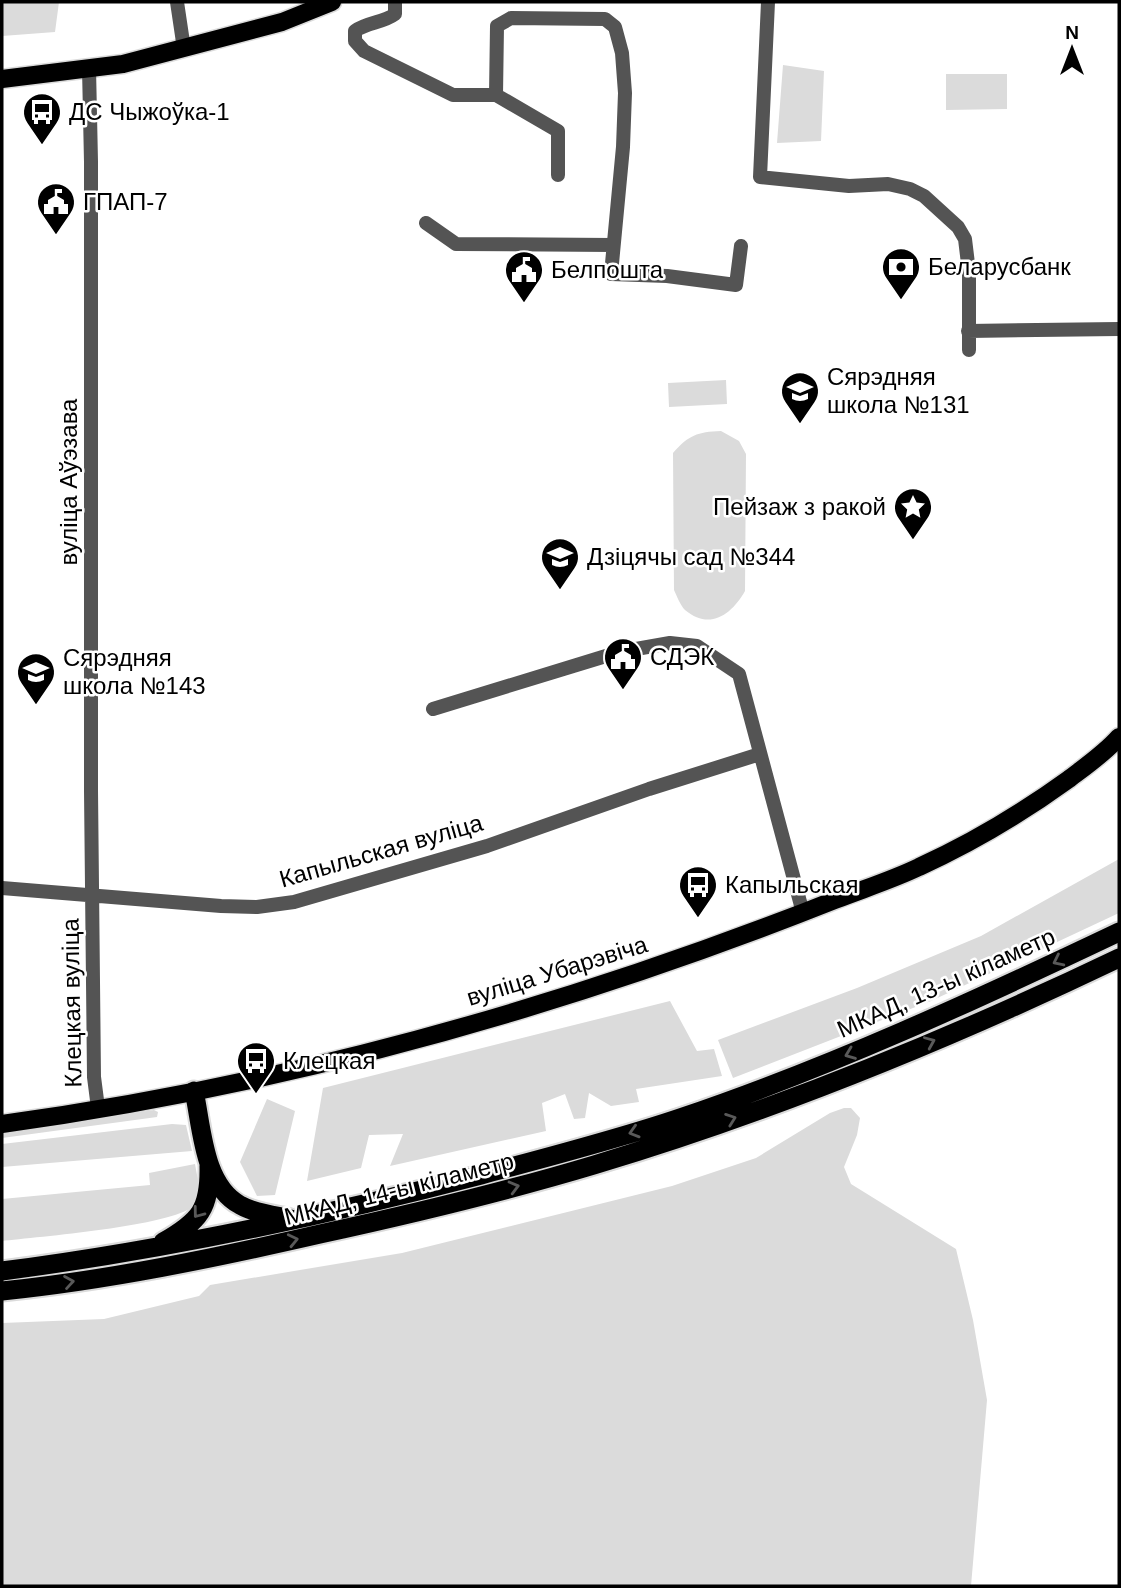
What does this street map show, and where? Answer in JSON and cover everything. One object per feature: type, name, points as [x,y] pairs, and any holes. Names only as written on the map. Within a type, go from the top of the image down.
[{"type":"highway","name":"МКАД, 13-ы кіламетр","points":[[791,1076],[881,1041],[1119,932]]},
{"type":"highway","name":"МКАД, 13-ы кіламетр","points":[[799,1095],[1030,1001],[1119,958]]},
{"type":"highway","name":"МКАД, 14-ы кіламетр","points":[[2,1270],[153,1247],[390,1199],[568,1152],[680,1118],[791,1076]]},
{"type":"highway","points":[[194,1091],[209,1158],[221,1188],[238,1205],[296,1220]]},
{"type":"highway","name":"МКАД, 14-ы кіламетр","points":[[2,1292],[172,1266],[426,1211],[594,1165],[799,1095]]},
{"type":"highway","points":[[153,1247],[182,1231],[205,1205],[209,1158]]},
{"type":"main road","points":[[2,79],[123,64],[282,22],[332,2]]},
{"type":"main road","name":"вуліца Убарэвіча","points":[[1090,763],[1119,721]]},
{"type":"main road","name":"вуліца Убарэвіча","points":[[2,1124],[194,1091],[316,1065],[505,1014],[645,970],[803,913],[922,866],[1010,820],[1090,763],[1119,737]]},
{"type":"street","points":[[177,2],[184,49]]},
{"type":"street","points":[[395,2],[395,14],[386,21],[363,26],[355,32],[355,41],[364,51],[453,95],[496,95],[558,131],[558,175]]},
{"type":"street","points":[[768,2],[761,177],[849,186],[888,184],[924,196],[958,227],[965,239],[969,272],[969,350]]},
{"type":"street","points":[[496,95],[497,26],[511,18],[605,19],[615,26],[622,53],[625,93],[623,147],[611,274],[667,276],[736,285],[741,246]]},
{"type":"street","name":"вуліца Аўэзава","points":[[89,68],[92,162],[92,897]]},
{"type":"street","points":[[426,223],[456,244],[613,245]]},
{"type":"street","points":[[968,331],[1119,329]]},
{"type":"street","points":[[433,709],[619,652],[670,643],[697,646],[739,674],[803,913]]},
{"type":"street","name":"Капыльская вуліца","points":[[2,888],[232,906],[257,907],[293,902],[487,846],[649,789],[760,754]]},
{"type":"street","name":"Клецкая вуліца","points":[[92,897],[94,1077],[98,1108]]},
{"type":"shaded area","points":[[2,2],[59,2],[55,32],[2,36]]},
{"type":"shaded area","points":[[783,65],[824,71],[821,141],[777,143]]},
{"type":"shaded area","points":[[946,74],[1007,74],[1007,109],[946,110]]},
{"type":"shaded area","points":[[726,380],[727,404],[669,407],[668,383]]},
{"type":"shaded area","points":[[721,431],[739,441],[746,454],[745,591],[727,613],[712,619],[703,619],[685,610],[674,590],[673,453],[694,436]]},
{"type":"shaded area","points":[[1119,859],[1119,913],[931,1001],[733,1078],[718,1040],[857,988],[981,936]]},
{"type":"shaded area","points":[[670,1001],[697,1051],[714,1049],[722,1076],[636,1089],[639,1102],[611,1106],[589,1093],[585,1118],[574,1119],[565,1094],[542,1103],[546,1131],[390,1166],[403,1134],[369,1135],[361,1168],[307,1181],[323,1088]]},
{"type":"shaded area","points":[[267,1099],[295,1111],[275,1195],[257,1196],[240,1162]]},
{"type":"shaded area","points":[[851,1108],[860,1118],[857,1135],[844,1167],[851,1184],[956,1249],[973,1320],[987,1400],[971,1586],[2,1586],[2,1323],[104,1319],[199,1296],[210,1285],[402,1253],[672,1186],[756,1158],[830,1113]]},
{"type":"shaded area","points":[[154,1110],[158,1112],[157,1117],[2,1138],[2,1131]]},
{"type":"shaded area","points":[[172,1124],[186,1125],[192,1151],[2,1167],[2,1144]]},
{"type":"shaded area","points":[[195,1164],[198,1197],[193,1206],[180,1213],[133,1225],[2,1241],[2,1199],[150,1185],[149,1173]]},
{"type":"place","name":"ДС Чыжоўка-1","points":[[42,146]]},
{"type":"place","name":"ГПАП-7","points":[[56,236]]},
{"type":"place","name":"Беларусбанк","points":[[901,301]]},
{"type":"place","name":"Белпошта","points":[[524,304]]},
{"type":"place","name":"Сярэдняя школа №131","points":[[800,425]]},
{"type":"place","name":"Пейзаж з ракой","points":[[913,541]]},
{"type":"place","name":"Дзіцячы сад №344","points":[[560,591]]},
{"type":"place","name":"СДЭК","points":[[623,691]]},
{"type":"place","name":"Сярэдняя школа №143","points":[[36,706]]},
{"type":"place","name":"Капыльская","points":[[698,919]]},
{"type":"place","name":"Клецкая","points":[[256,1095]]}]
